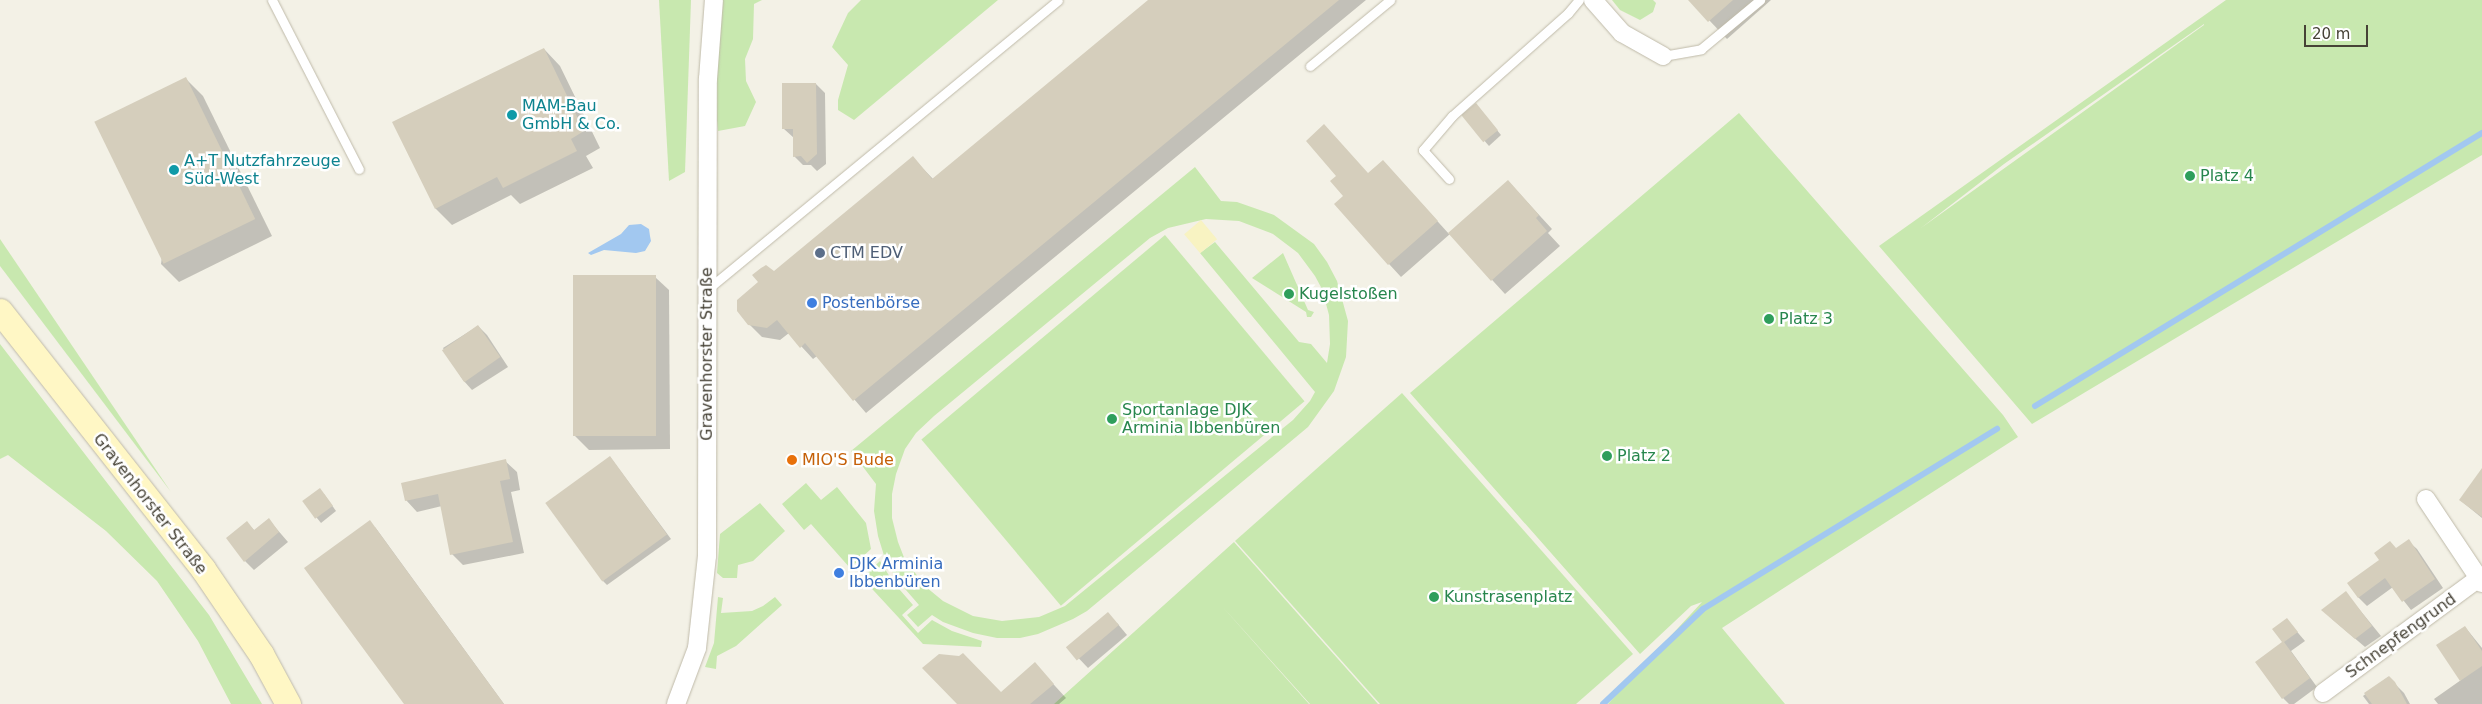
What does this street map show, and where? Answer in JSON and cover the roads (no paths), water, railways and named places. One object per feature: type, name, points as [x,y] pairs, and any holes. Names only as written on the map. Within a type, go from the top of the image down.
[{"type":"main road","name":"Gravenhorster Straße","points":[[0,311],[203,569],[261,654],[288,704]]},
{"type":"street","name":"Gravenhorster Straße","points":[[676,704],[697,648],[708,556],[708,79],[714,0]]},
{"type":"street","points":[[1593,0],[1622,33],[1663,56]]},
{"type":"street","name":"Schnepfengrund","points":[[2323,693],[2480,581],[2426,499]]},
{"type":"lane","points":[[272,0],[359,169]]},
{"type":"lane","points":[[707,289],[1058,0]]},
{"type":"lane","points":[[1310,66],[1390,0]]},
{"type":"lane","points":[[1449,179],[1423,150],[1452,116],[1561,20],[1579,0]]},
{"type":"lane","points":[[1663,56],[1701,49],[1760,0]]},
{"type":"water","points":[[641,224],[649,229],[651,241],[645,251],[636,253],[604,250],[591,255],[588,253],[621,234],[629,225]]},
{"type":"waterway","points":[[2035,406],[2482,133]]},
{"type":"waterway","points":[[1603,704],[1703,609],[1997,429]]},
{"type":"place","name":"MAM-Bau GmbH & Co.","points":[[512,115]]},
{"type":"place","name":"A+T Nutzfahrzeuge Süd-West","points":[[174,170]]},
{"type":"place","name":"Platz 4","points":[[2190,176]]},
{"type":"place","name":"CTM EDV","points":[[820,253]]},
{"type":"place","name":"Kugelstoßen","points":[[1289,294]]},
{"type":"place","name":"Postenbörse","points":[[812,303]]},
{"type":"place","name":"Platz 3","points":[[1769,319]]},
{"type":"place","name":"Sportanlage DJK Arminia Ibbenbüren","points":[[1112,419]]},
{"type":"place","name":"Platz 2","points":[[1607,456]]},
{"type":"place","name":"MIO'S Bude","points":[[792,460]]},
{"type":"place","name":"DJK Arminia Ibbenbüren","points":[[839,573]]},
{"type":"place","name":"Kunstrasenplatz","points":[[1434,597]]}]
